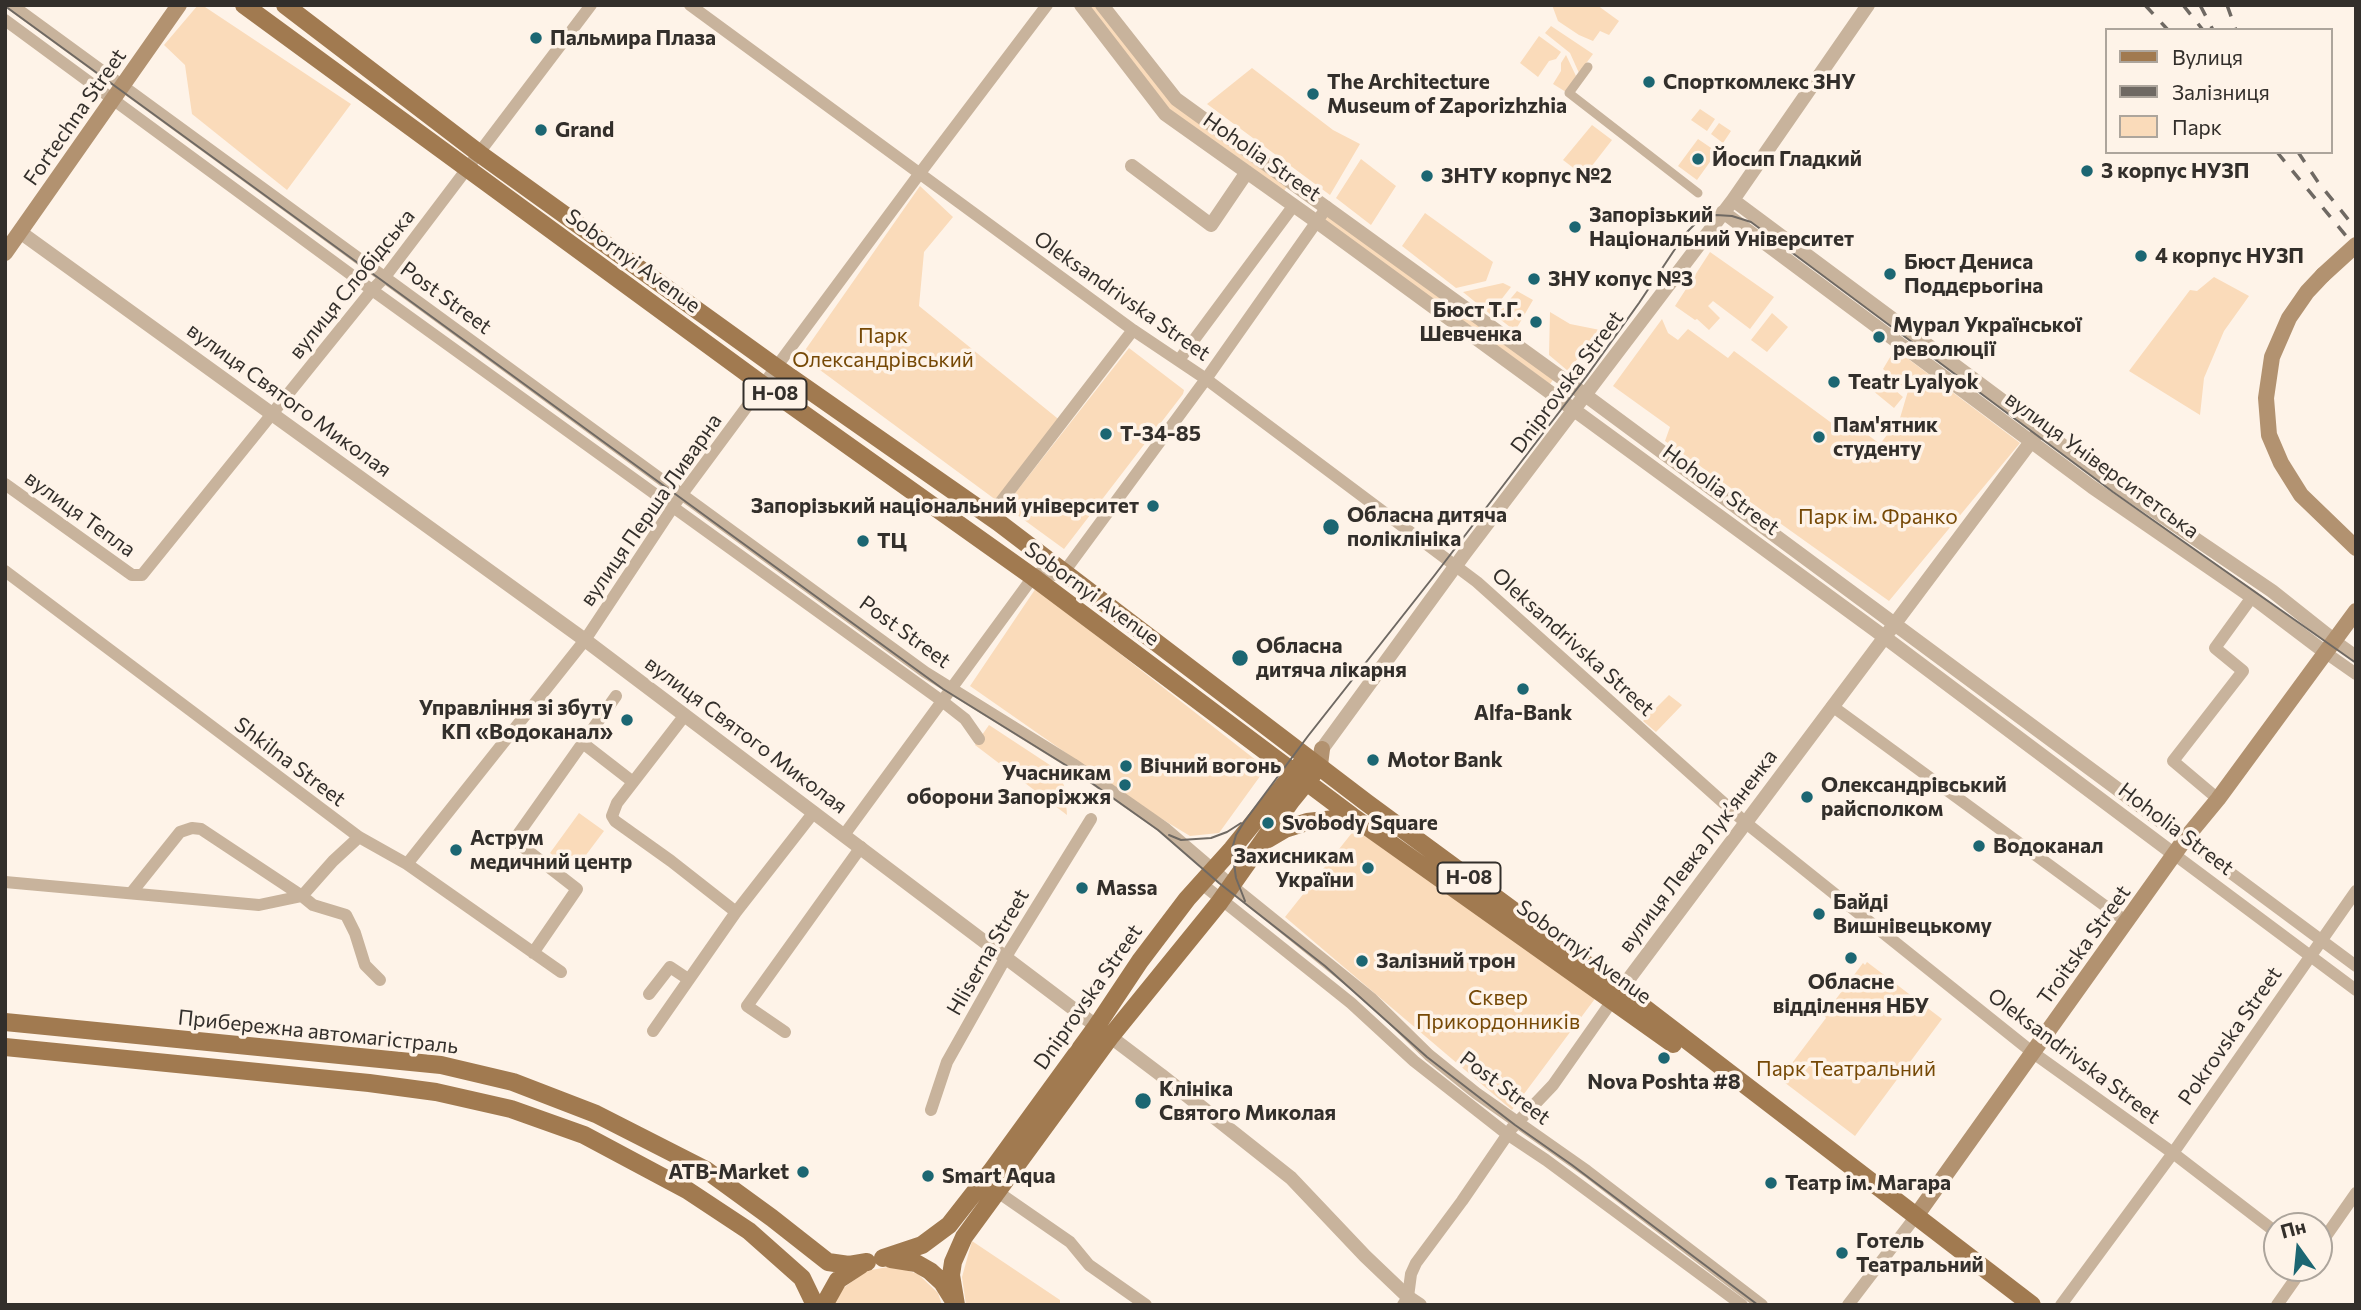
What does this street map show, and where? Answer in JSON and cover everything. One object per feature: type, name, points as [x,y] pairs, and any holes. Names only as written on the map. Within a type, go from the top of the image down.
[{"type":"main road","name":"Fortechna Street","points":[[5,253],[179,5]]},
{"type":"main road","name":"Sobornyi Avenue","points":[[244,5],[763,385],[1033,577],[1353,817],[1616,995]]},
{"type":"main road","name":"Sobornyi Avenue","points":[[285,5],[480,154],[776,367],[990,516],[1317,757],[1367,803],[1616,995],[2032,1305]]},
{"type":"main road","points":[[2356,245],[2307,292],[2289,318],[2272,357],[2266,398],[2269,435],[2281,463],[2301,495],[2356,548]]},
{"type":"main road","name":"Troitska Street","points":[[1916,1216],[2185,839],[2218,799],[2356,611]]},
{"type":"main road","name":"Dniprovska Street","points":[[1103,1032],[1140,961],[1194,891],[1317,757]]},
{"type":"main road","name":"Dniprovska Street","points":[[955,1305],[951,1275],[953,1262],[991,1187],[1103,1032],[1226,892],[1262,843],[1300,777]]},
{"type":"main road","points":[[1262,843],[1296,825],[1329,818],[1353,817]]},
{"type":"main road","name":"Прибережна автомагістраль","points":[[5,1022],[440,1065],[513,1082],[596,1114],[706,1170],[828,1262],[849,1265],[875,1260],[908,1261],[930,1271],[942,1282],[955,1305]]},
{"type":"main road","points":[[5,1047],[369,1083],[436,1092],[511,1109],[584,1135],[687,1190],[749,1231],[802,1278],[815,1305]]},
{"type":"main road","points":[[653,1170],[668,1168],[673,1161],[668,1149]]},
{"type":"main road","points":[[687,1190],[683,1177],[689,1169],[706,1170]]},
{"type":"main road","name":"Dniprovska Street","points":[[875,1260],[908,1251],[936,1236],[991,1187]]},
{"type":"main road","points":[[824,1305],[838,1280],[852,1269],[875,1260]]},
{"type":"street","name":"Post Street","points":[[12,5],[925,671],[1073,764],[1174,834],[1215,869],[1226,892],[1414,1061],[1507,1134],[1742,1305]]},
{"type":"street","name":"вулиця Слобідська","points":[[132,575],[142,575],[149,569],[272,413],[385,277],[592,5]]},
{"type":"street","name":"Oleksandrivska Street","points":[[690,5],[1133,330],[1206,379],[1477,582],[1746,823],[2032,1052],[2263,1222]]},
{"type":"street","name":"вулиця Перша Ливарна","points":[[407,864],[585,640],[674,507],[1047,5]]},
{"type":"street","name":"Hoholia Street","points":[[1082,5],[1165,114],[1294,205],[1884,636],[2356,990]]},
{"type":"street","name":"Hoholia Street","points":[[1102,5],[1175,99],[1585,395],[2356,966]]},
{"type":"street","name":"Dniprovska Street","points":[[1317,757],[1456,566],[1733,200],[1868,5]]},
{"type":"street","name":"Post Street","points":[[5,20],[372,290],[942,701],[965,719],[979,739]]},
{"type":"street","points":[[1588,67],[1569,93],[1699,193]]},
{"type":"street","points":[[1132,166],[1212,225],[1247,172]]},
{"type":"street","name":"вулиця Університетська","points":[[1733,200],[2116,485],[2272,591],[2356,674]]},
{"type":"street","points":[[1179,360],[1294,205]]},
{"type":"street","points":[[844,835],[1033,577],[1041,572],[1056,575],[1064,572],[1206,379],[1327,207]]},
{"type":"street","name":"вулиця Університетська","points":[[1723,212],[2092,487],[2252,597],[2331,647],[2356,656]]},
{"type":"street","name":"вулиця Святого Миколая","points":[[20,232],[585,640],[1006,957],[1291,1178],[1410,1302]]},
{"type":"street","points":[[990,516],[1133,330]]},
{"type":"street","name":"вулиця Левка Лукʼяненка","points":[[1410,1302],[1411,1274],[1416,1263],[1507,1134],[1553,1085],[1616,995],[2041,428]]},
{"type":"street","name":"вулиця Тепла","points":[[5,484],[132,575]]},
{"type":"street","name":"Shkilna Street","points":[[5,572],[359,837],[407,864],[561,972]]},
{"type":"street","points":[[2218,799],[2173,761],[2243,671],[2215,648],[2252,597]]},
{"type":"street","points":[[533,953],[578,889],[514,840],[617,696]]},
{"type":"street","points":[[1832,706],[2127,922]]},
{"type":"street","points":[[685,715],[612,810],[615,821],[736,912]]},
{"type":"street","points":[[584,744],[633,782]]},
{"type":"street","points":[[653,1031],[736,912],[814,811]]},
{"type":"street","name":"Hliserna Street","points":[[931,1110],[947,1062],[1006,957],[1091,819]]},
{"type":"street","points":[[132,892],[180,832],[192,828],[201,829],[313,905],[346,915],[365,965],[380,981]]},
{"type":"street","points":[[5,882],[259,905],[302,896],[332,860],[359,837]]},
{"type":"street","points":[[785,1032],[747,1006],[861,847]]},
{"type":"street","name":"Post Street","points":[[1202,884],[1226,892],[1372,999],[1429,1055],[1642,1212],[1762,1305]]},
{"type":"street","name":"Pokrovska Street","points":[[2061,1305],[2172,1153],[2356,891]]},
{"type":"street","points":[[649,994],[670,968],[688,979]]},
{"type":"street","points":[[991,1187],[1070,1242],[1089,1265],[1146,1305]]},
{"type":"street","points":[[2333,1225],[2356,1193]]},
{"type":"street","name":"Troitska Street","points":[[1847,1305],[1916,1216]]},
{"type":"street","points":[[2277,1305],[2293,1282]]},
{"type":"green space","points":[[198,5],[202,5],[351,104],[287,190],[192,114],[185,65],[164,45]]},
{"type":"green space","points":[[1088,5],[1098,5],[1173,103],[1288,185],[1284,191],[1169,109]]},
{"type":"green space","points":[[1552,5],[1597,5],[1619,21],[1609,35],[1600,31],[1593,41],[1558,21]]},
{"type":"green space","points":[[1551,26],[1593,54],[1579,73],[1570,53],[1545,33]]},
{"type":"green space","points":[[1539,36],[1561,52],[1556,59],[1549,61],[1538,77],[1520,63]]},
{"type":"green space","points":[[1566,55],[1576,76],[1566,92],[1553,84]]},
{"type":"green space","points":[[1252,68],[1333,130],[1360,144],[1330,195],[1207,104]]},
{"type":"green space","points":[[1700,109],[1715,119],[1707,131],[1691,120]]},
{"type":"green space","points":[[1719,123],[1731,131],[1723,143],[1711,134]]},
{"type":"green space","points":[[1592,125],[1612,140],[1584,176],[1563,160]]},
{"type":"green space","points":[[1698,139],[1717,152],[1697,180],[1678,166]]},
{"type":"green space","points":[[1361,159],[1396,186],[1371,225],[1336,198]]},
{"type":"green space","name":"Парк Олександрівський","points":[[920,186],[953,217],[924,252],[919,306],[1062,422],[1000,503],[801,356]]},
{"type":"green space","points":[[1425,213],[1493,262],[1486,281],[1456,288],[1402,246]]},
{"type":"green space","points":[[1328,215],[1555,377],[1550,384],[1324,221]]},
{"type":"green space","points":[[1710,252],[1774,297],[1750,329],[1713,301],[1708,306],[1720,318],[1709,330],[1675,306]]},
{"type":"green space","points":[[2214,277],[2249,296],[2224,331],[2204,378],[2200,415],[2129,371],[2190,290],[2197,291]]},
{"type":"green space","points":[[1503,283],[1511,287],[1490,314],[1463,292]]},
{"type":"green space","points":[[1517,291],[1533,300],[1515,331],[1496,316]]},
{"type":"green space","points":[[1550,312],[1570,324],[1600,330],[1568,371],[1549,355]]},
{"type":"green space","points":[[1772,313],[1788,327],[1767,352],[1751,340]]},
{"type":"green space","name":"Парк ім. Франко","points":[[1662,319],[1668,333],[1678,340],[1688,329],[1728,358],[1734,351],[1837,427],[1844,417],[1880,444],[1900,418],[1908,391],[1883,369],[1895,349],[2020,443],[1889,601],[1665,441],[1670,427],[1613,386]]},
{"type":"green space","points":[[1129,348],[1184,390],[1183,394],[1064,549],[1005,506]]},
{"type":"green space","points":[[1881,378],[1903,397],[1894,408],[1872,390]]},
{"type":"green space","points":[[1036,588],[1266,768],[1219,833],[1190,836],[1152,813],[970,686]]},
{"type":"green space","points":[[1669,695],[1682,705],[1656,732],[1643,721]]},
{"type":"green space","points":[[989,725],[1059,771],[1065,789],[1067,815],[975,745]]},
{"type":"green space","points":[[579,813],[604,831],[574,871],[550,853]]},
{"type":"green space","name":"Сквер Прикордонників","points":[[1355,829],[1597,996],[1512,1110],[1285,917]]},
{"type":"green space","name":"Парк Театральний","points":[[1867,962],[1942,1019],[1855,1136],[1780,1079],[1826,1018],[1824,1015],[1863,963],[1865,965]]},
{"type":"green space","points":[[972,1241],[1060,1300],[1060,1305],[966,1305],[962,1277]]},
{"type":"green space","points":[[893,1266],[918,1274],[938,1293],[942,1305],[831,1305],[838,1292],[866,1271]]},
{"type":"tram line","points":[[5,6],[943,689],[1072,769],[1158,830],[1219,883],[1325,966],[1427,1057],[1758,1305]]},
{"type":"tram line","points":[[1245,901],[1236,878],[1232,849],[1244,822],[1586,377],[1685,234],[1698,221],[1716,215],[1732,216],[1751,222],[2113,492],[2356,663]]},
{"type":"tram line","points":[[1169,835],[1181,840],[1211,838],[1241,823]]},
{"type":"railway","points":[[2145,5],[2166,28]]},
{"type":"railway","points":[[2183,5],[2201,28]]},
{"type":"railway","points":[[2200,5],[2212,28]]},
{"type":"railway","points":[[2227,5],[2235,28]]},
{"type":"railway","points":[[2279,154],[2356,248]]},
{"type":"railway","points":[[2299,154],[2356,229]]},
{"type":"place","name":"Пальмира Плаза","points":[[536,38]]},
{"type":"place","name":"Спорткомлекс ЗНУ","points":[[1649,82]]},
{"type":"place","name":"The Architecture Museum of Zaporizhzhia","points":[[1313,94]]},
{"type":"place","name":"Grand","points":[[541,130]]},
{"type":"place","name":"Йосип Гладкий","points":[[1698,159]]},
{"type":"place","name":"3 корпус НУЗП","points":[[2087,171]]},
{"type":"place","name":"ЗНТУ корпус №2","points":[[1427,176]]},
{"type":"place","name":"Запорізький Національний Університет","points":[[1575,227]]},
{"type":"place","name":"4 корпус НУЗП","points":[[2141,256]]},
{"type":"place","name":"Бюст Дениса Поддєрьогіна","points":[[1890,274]]},
{"type":"place","name":"ЗНУ копус №3","points":[[1534,279]]},
{"type":"place","name":"Бюст Т.Г. Шевченка","points":[[1536,322]]},
{"type":"place","name":"Мурал Української революції","points":[[1879,337]]},
{"type":"place","name":"Teatr Lyalyok","points":[[1834,382]]},
{"type":"place","name":"Т-34-85","points":[[1106,434]]},
{"type":"place","name":"Пам'ятник студенту","points":[[1819,437]]},
{"type":"place","name":"Запорізький національний університет","points":[[1153,506]]},
{"type":"place","name":"Обласна дитяча поліклініка","points":[[1331,527]]},
{"type":"place","name":"ТЦ","points":[[863,541]]},
{"type":"place","name":"Обласна дитяча лікарня","points":[[1240,658]]},
{"type":"place","name":"Alfa-Bank","points":[[1523,689]]},
{"type":"place","name":"Управлiння зi збуту КП «Водоканал»","points":[[627,720]]},
{"type":"place","name":"Motor Bank","points":[[1373,760]]},
{"type":"place","name":"Вічний вогонь","points":[[1126,766]]},
{"type":"place","name":"Учасникам оборони Запоріжжя","points":[[1125,785]]},
{"type":"place","name":"Олександрівський райсполком","points":[[1807,797]]},
{"type":"place","name":"Svobody Square","points":[[1268,823]]},
{"type":"place","name":"Водоканал","points":[[1979,846]]},
{"type":"place","name":"Аструм медичний центр","points":[[456,850]]},
{"type":"place","name":"Захисникам України","points":[[1368,868]]},
{"type":"place","name":"Massa","points":[[1082,888]]},
{"type":"place","name":"Байді Вишнівецькому","points":[[1819,914]]},
{"type":"place","name":"Обласне відділення НБУ","points":[[1851,958]]},
{"type":"place","name":"Залізний трон","points":[[1362,961]]},
{"type":"place","name":"Nova Poshta #8","points":[[1664,1058]]},
{"type":"place","name":"Клініка Святого Миколая","points":[[1143,1101]]},
{"type":"place","name":"ATB-Market","points":[[803,1172]]},
{"type":"place","name":"Smart Aqua","points":[[928,1176]]},
{"type":"place","name":"Театр ім. Магара","points":[[1771,1183]]},
{"type":"place","name":"Готель Театральний","points":[[1842,1253]]}]
